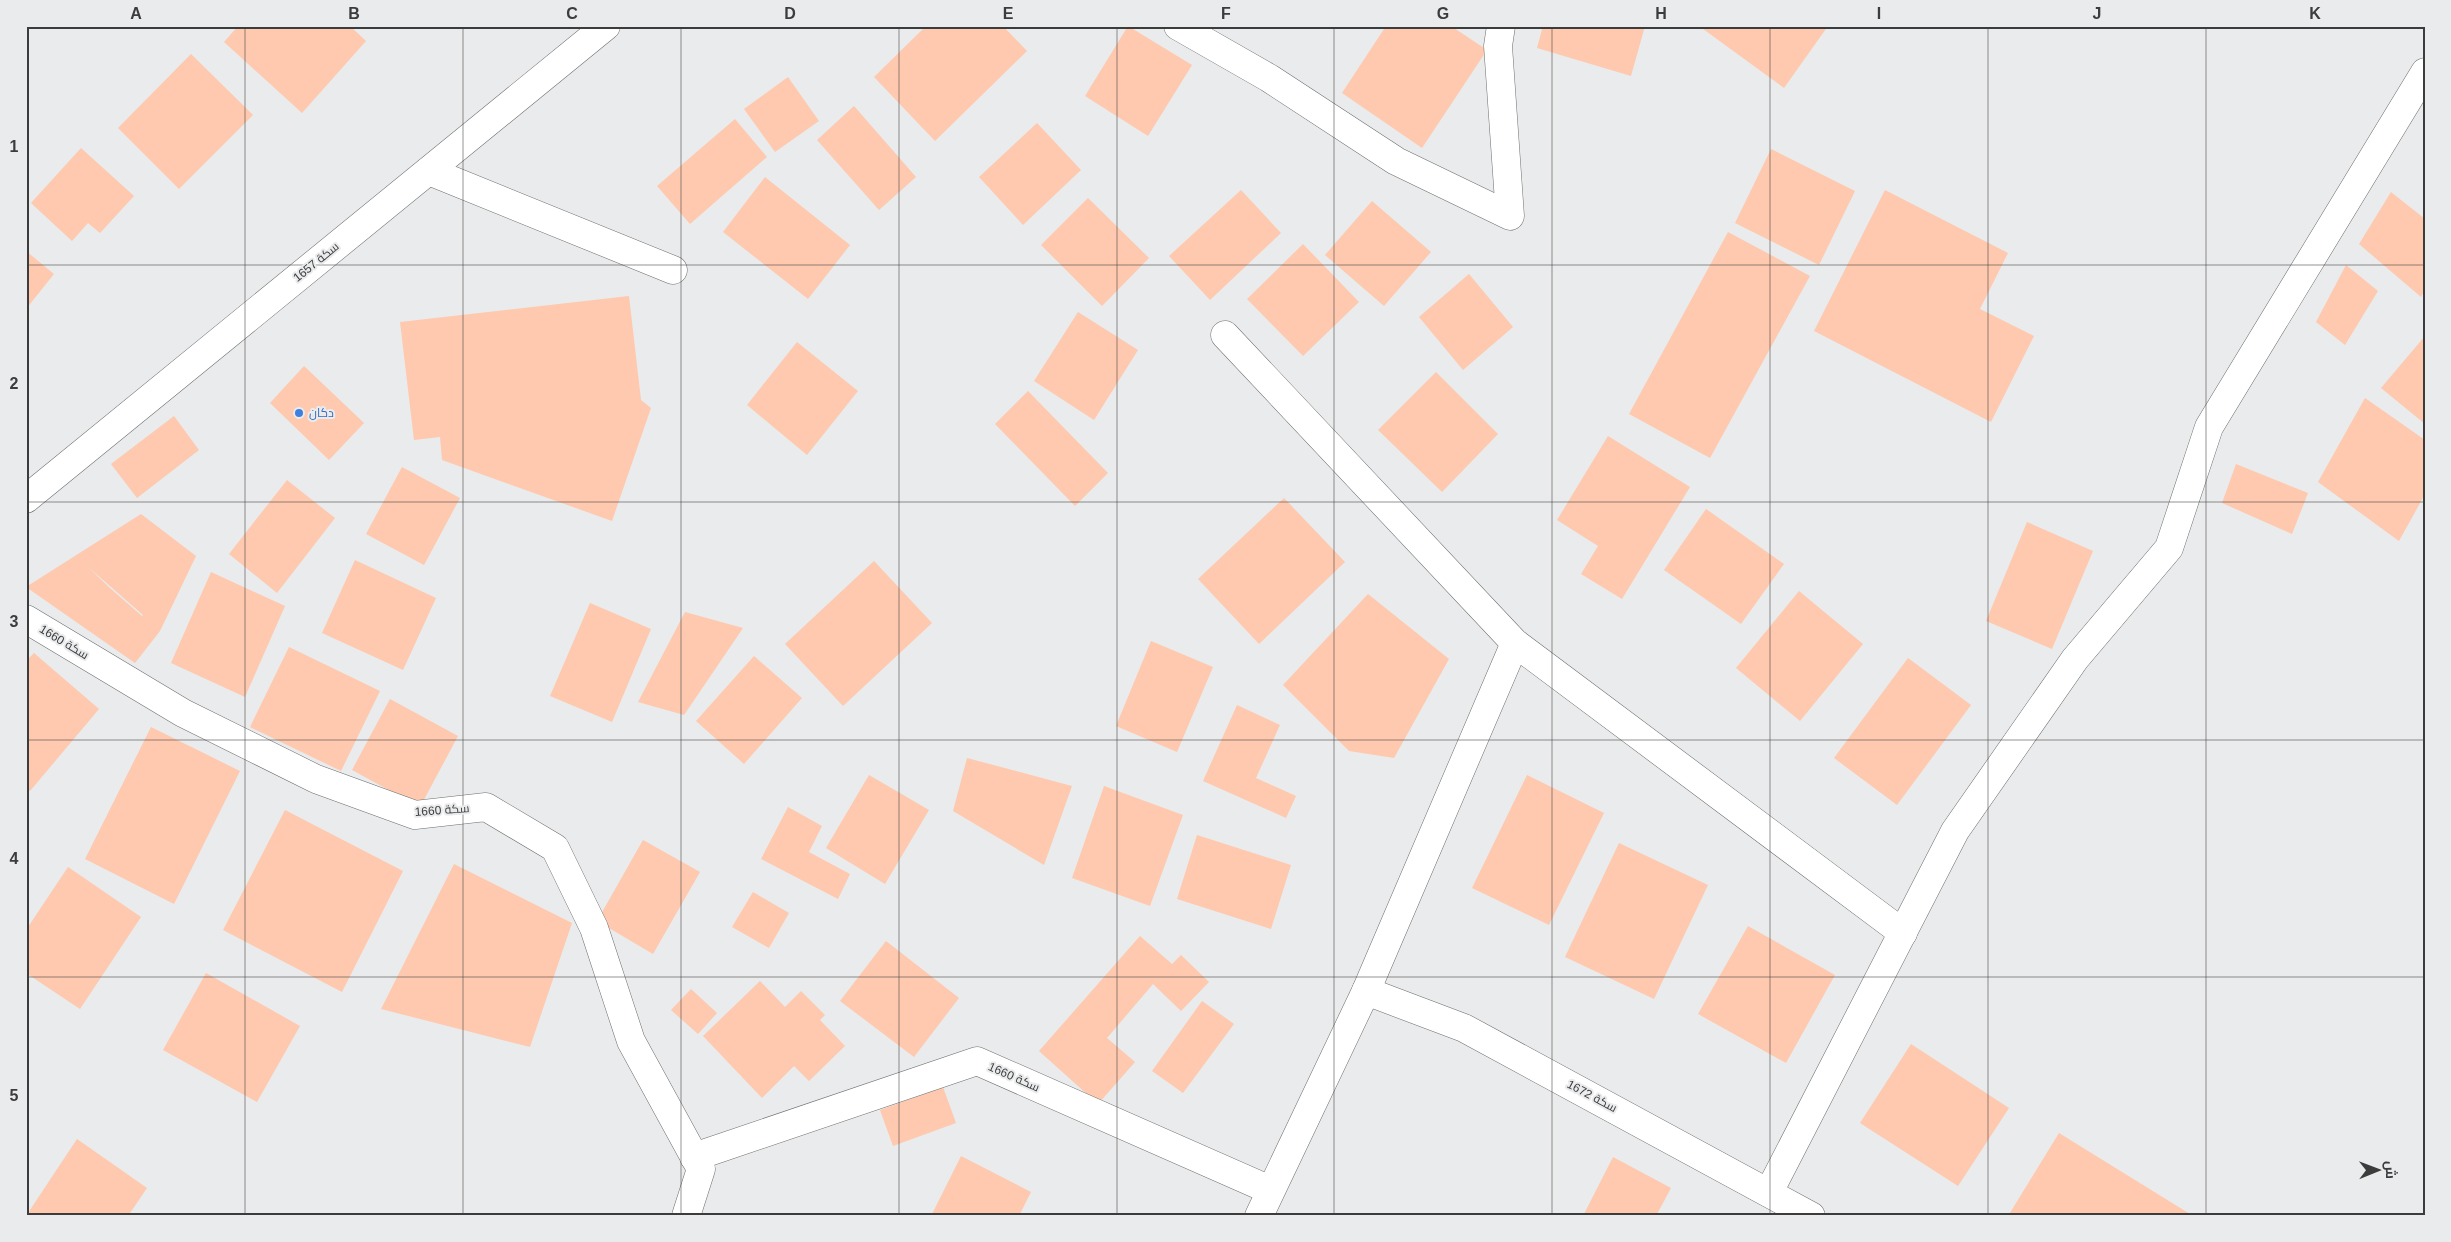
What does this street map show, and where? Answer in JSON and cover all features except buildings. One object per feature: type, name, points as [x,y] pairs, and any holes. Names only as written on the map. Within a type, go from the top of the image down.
[{"type":"street","name":"سكة 1657","points":[[26,499],[606,26]]},
{"type":"street","points":[[1178,26],[1269,78],[1396,161],[1510,216],[1498,46],[1501,26]]},
{"type":"street","points":[[1789,1207],[1903,933],[1955,831],[2075,659],[2169,548],[2209,427],[2425,72]]},
{"type":"street","points":[[429,171],[673,270]]},
{"type":"street","points":[[1225,335],[1515,642],[1903,933]]},
{"type":"street","name":"سكة 1660","points":[[26,619],[183,712],[316,779],[415,815],[486,807],[555,848],[594,928],[631,1041],[701,1169],[686,1216]]},
{"type":"street","points":[[1259,1216],[1366,991],[1515,642]]},
{"type":"street","name":"سكة 1672","points":[[1366,991],[1464,1028],[1789,1207]]},
{"type":"street","name":"سكة 1660","points":[[694,1156],[977,1061],[1270,1190]]},
{"type":"place","name":"دكان","points":[[299,413]]}]
